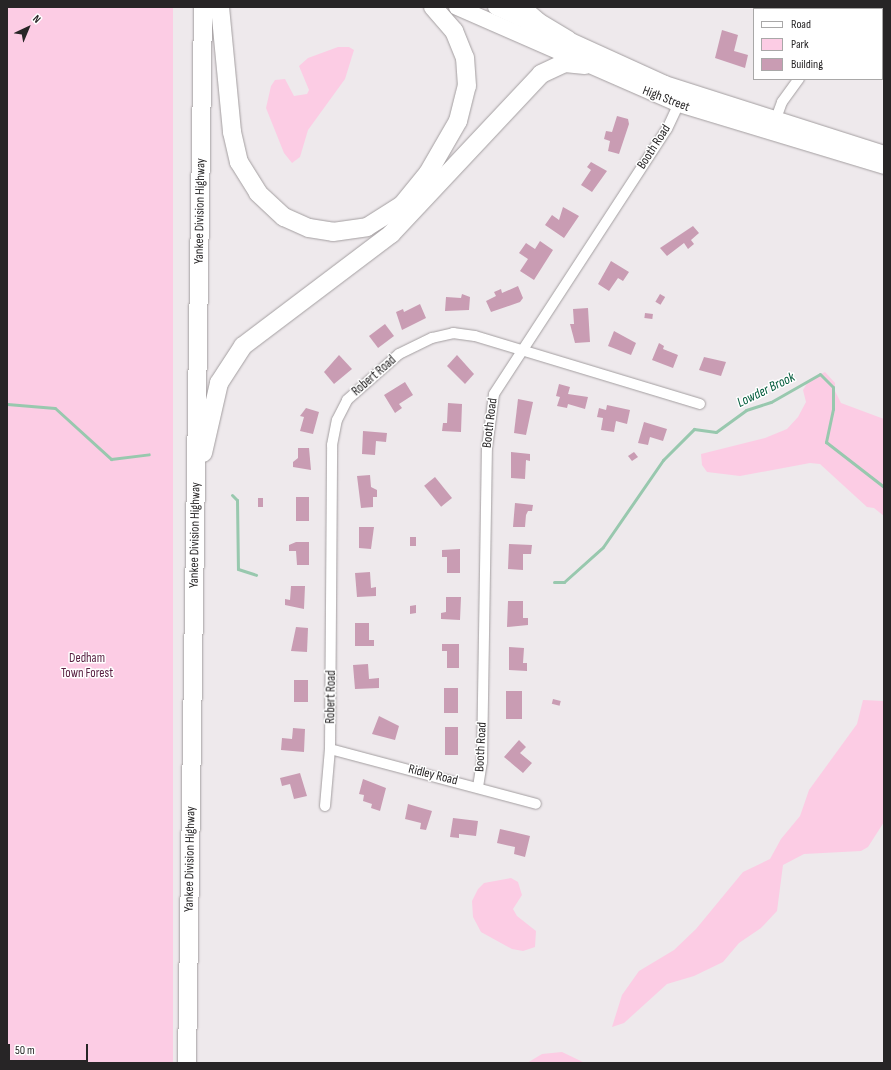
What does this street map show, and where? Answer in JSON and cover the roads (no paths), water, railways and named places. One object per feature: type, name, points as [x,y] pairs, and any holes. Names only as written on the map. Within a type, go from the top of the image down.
[{"type":"highway","name":"Yankee Division Highway","points":[[187,1063],[203,7]]},
{"type":"highway","points":[[220,7],[232,132],[240,162],[258,193],[284,217],[309,228],[333,232],[367,227],[402,205],[428,173],[458,121],[467,86],[465,58],[454,31],[433,7]]},
{"type":"highway","points":[[521,7],[538,22],[568,40]]},
{"type":"highway","points":[[196,480],[219,383],[243,346],[391,234],[541,74],[565,63],[585,65]]},
{"type":"main road","name":"High Street","points":[[457,7],[585,65],[773,125],[884,154]]},
{"type":"main road","name":"High Street","points":[[496,7],[568,40],[682,97]]},
{"type":"main road","name":"High Street","points":[[773,125],[884,166]]},
{"type":"street","points":[[773,125],[784,98],[798,80]]},
{"type":"street","name":"Booth Road","points":[[478,787],[482,762],[490,415],[494,394],[521,350],[667,129],[682,97]]},
{"type":"street","name":"Robert Road","points":[[325,806],[330,749],[332,445],[337,420],[347,400],[367,380],[399,354],[432,338],[452,333],[475,336],[700,404]]},
{"type":"street","name":"Ridley Road","points":[[330,749],[478,787],[536,804]]},
{"type":"waterway","name":"Lowder Brook","points":[[554,582],[564,582],[603,547],[663,460],[694,429],[716,432],[746,410],[771,402],[820,374],[833,387],[833,409],[826,442],[884,487]]},
{"type":"waterway","name":"Lowder Brook","points":[[7,404],[55,408],[111,459],[149,454]]},
{"type":"waterway","name":"Lowder Brook","points":[[232,495],[237,500],[238,569],[256,575]]},
{"type":"park label","name":"Dedham Town Forest","points":[[87,666]]}]
